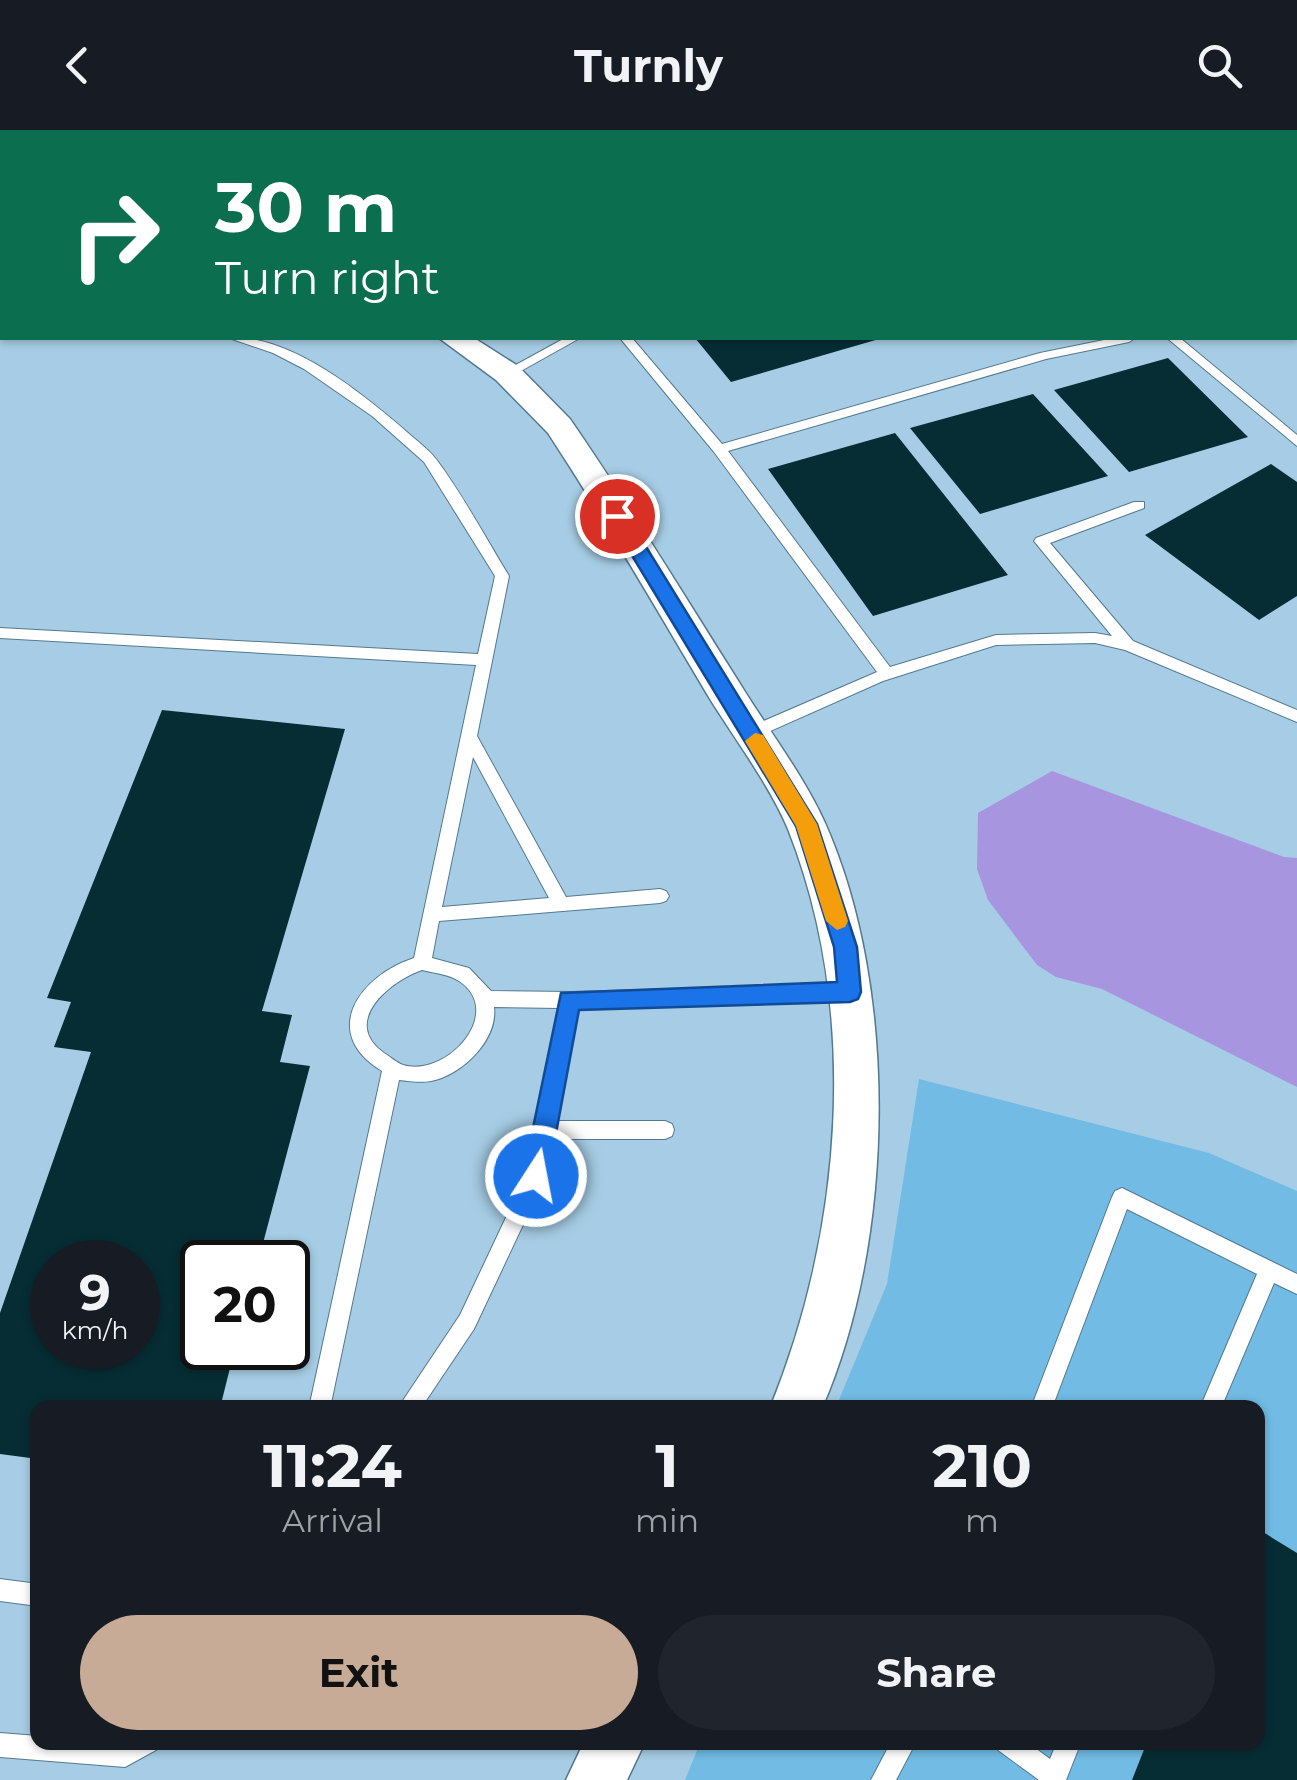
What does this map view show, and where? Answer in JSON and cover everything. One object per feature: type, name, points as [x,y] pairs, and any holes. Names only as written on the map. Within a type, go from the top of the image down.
[{"type":"street","points":[[457,340],[507,373],[569,440],[806,824],[846,947],[857,1081],[850,1194],[834,1289],[799,1400]]},
{"type":"street","points":[[594,1780],[611,1750]]},
{"type":"lane","points":[[242,340],[276,350],[309,366],[377,413],[429,458],[502,576],[422,963]]},
{"type":"lane","points":[[507,373],[570,340]]},
{"type":"lane","points":[[628,340],[719,449],[888,674]]},
{"type":"lane","points":[[719,449],[1044,356],[1119,340]]},
{"type":"lane","points":[[1175,340],[1297,442]]},
{"type":"lane","points":[[1128,645],[1041,541],[1139,506]]},
{"type":"lane","points":[[0,632],[483,660]]},
{"type":"lane","points":[[751,733],[888,674],[996,640],[1095,638],[1128,645],[1297,716]]},
{"type":"lane","points":[[468,734],[561,904]]},
{"type":"lane","points":[[432,915],[660,896]]},
{"type":"lane","points":[[422,963],[461,972],[476,983],[485,998],[487,1016],[482,1034],[463,1057],[434,1071],[413,1073],[392,1069],[375,1058],[358,1027],[369,992],[384,978],[422,963]]},
{"type":"lane","points":[[485,998],[570,1000],[850,992]]},
{"type":"lane","points":[[413,1400],[467,1322],[536,1176],[570,1000]]},
{"type":"lane","points":[[321,1400],[392,1069]]},
{"type":"lane","points":[[545,1130],[665,1130]]},
{"type":"lane","points":[[1044,1400],[1122,1196],[1297,1284]]},
{"type":"lane","points":[[1213,1400],[1268,1270]]},
{"type":"lane","points":[[0,1590],[30,1594]]},
{"type":"lane","points":[[0,1745],[30,1747]]},
{"type":"lane","points":[[62,1750],[124,1755],[133,1750]]},
{"type":"lane","points":[[883,1780],[900,1750]]},
{"type":"lane","points":[[1017,1750],[1054,1778],[1066,1750]]},
{"type":"shaded area","points":[[1052,771],[1284,857],[1297,858],[1297,1087],[1102,989],[1056,977],[1037,965],[988,900],[977,869],[978,813]]},
{"type":"shaded area","points":[[919,1079],[1209,1153],[1297,1191],[1297,1780],[685,1780],[697,1750],[1265,1750],[1265,1400],[839,1400],[887,1284]]},
{"type":"building","points":[[697,340],[876,340],[731,382]]},
{"type":"building","points":[[1168,358],[1248,437],[1129,472],[1054,390]]},
{"type":"building","points":[[1033,394],[1108,476],[980,514],[910,428]]},
{"type":"building","points":[[895,433],[1008,575],[873,616],[768,469]]},
{"type":"building","points":[[1271,464],[1297,482],[1297,596],[1259,620],[1145,535]]},
{"type":"building","points":[[162,710],[345,729],[262,1011],[292,1015],[280,1062],[310,1066],[264,1240],[180,1240],[180,1370],[230,1370],[222,1400],[30,1400],[30,1458],[0,1454],[0,1313],[91,1052],[54,1047],[71,1002],[47,998]]},
{"type":"building","points":[[1265,1533],[1297,1553],[1297,1780],[1132,1780],[1144,1750],[1265,1750]]},
{"type":"slow traffic","points":[[755,741],[806,824],[837,921]]},
{"type":"route","points":[[536,1176],[570,1000],[850,992],[846,947],[806,824],[617,516]]}]
